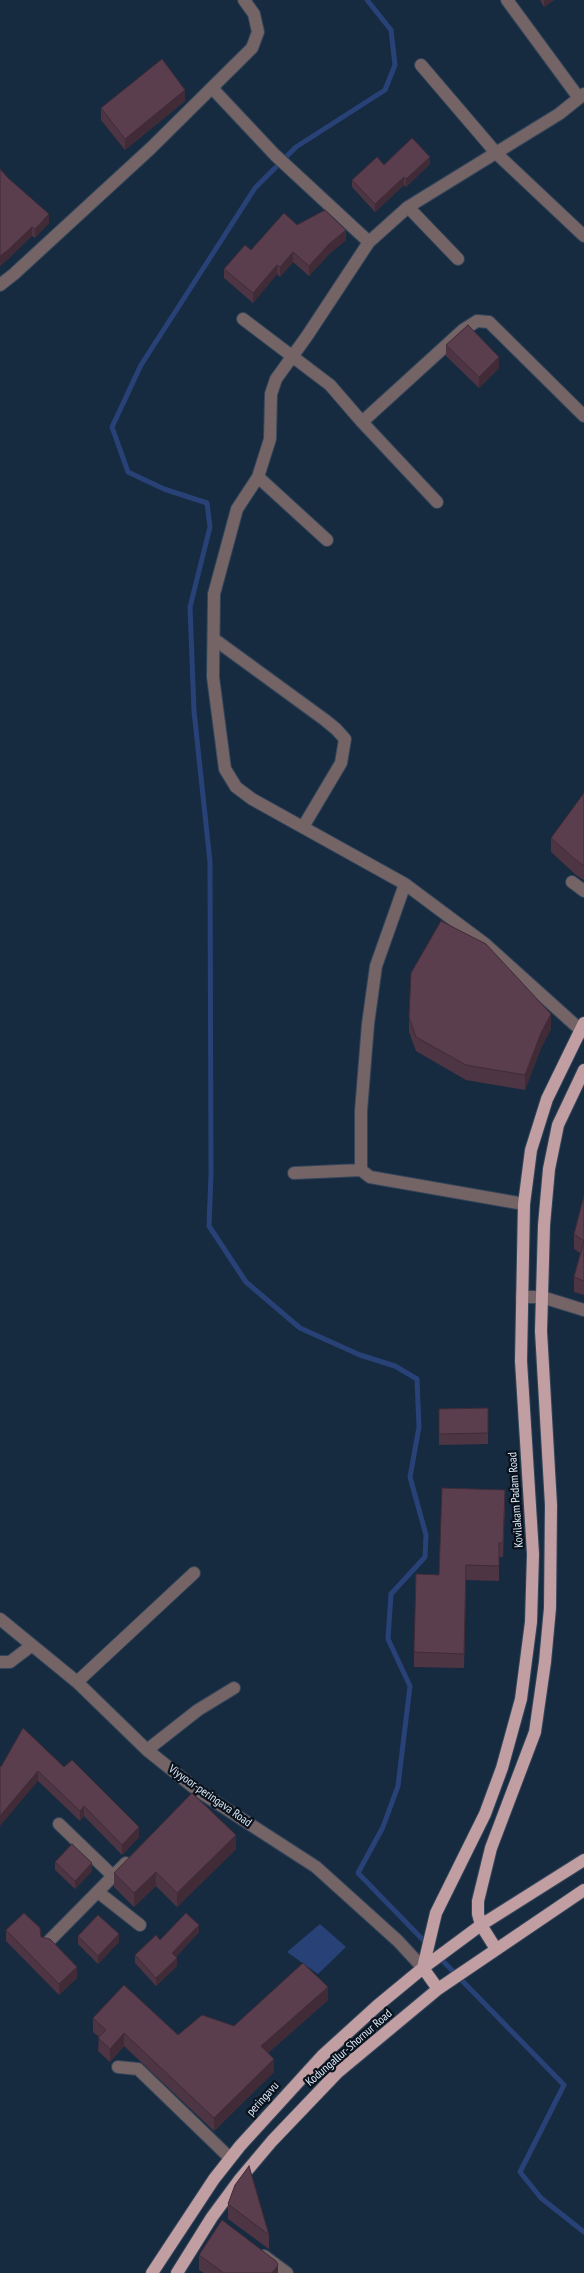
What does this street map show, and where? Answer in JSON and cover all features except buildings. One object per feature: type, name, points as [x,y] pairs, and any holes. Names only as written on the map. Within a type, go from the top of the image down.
[{"type":"main road","name":"Kovilakam Padam Road","points":[[425,1965],[436,1913],[485,1814],[502,1768],[521,1699],[531,1622],[533,1554],[521,1361],[524,1204],[532,1150],[547,1099],[583,1029]]},
{"type":"main road","points":[[496,1949],[481,1925],[478,1914],[481,1880],[491,1848],[535,1732],[545,1662],[550,1608],[551,1504],[540,1331],[544,1225],[549,1169],[558,1124],[584,1070]]},
{"type":"main road","points":[[440,1988],[425,1965],[481,1925],[584,1860]]},
{"type":"main road","name":"Kodungallur-Shornur Road","points":[[178,2273],[216,2220],[240,2178],[324,2086],[440,1988],[584,1890]]},
{"type":"main road","name":"peringavu","points":[[152,2273],[190,2214],[230,2158],[322,2056],[425,1965]]},
{"type":"street","points":[[0,285],[95,200],[252,48],[258,32],[254,14],[244,0]]},
{"type":"street","points":[[507,0],[581,96],[559,114],[497,154],[408,207],[369,242],[276,379],[271,394],[270,439],[258,477],[237,509],[214,594],[213,677],[225,770],[236,787],[252,799],[405,884],[484,942],[583,1029]]},
{"type":"street","points":[[421,65],[497,154],[584,236]]},
{"type":"street","points":[[212,88],[275,155],[369,242]]},
{"type":"street","points":[[408,207],[458,259]]},
{"type":"street","points":[[243,319],[293,355],[330,385],[437,502]]},
{"type":"street","points":[[362,422],[463,330],[478,321],[489,322],[584,416]]},
{"type":"street","points":[[258,477],[327,540]]},
{"type":"street","points":[[214,639],[325,720],[344,739],[341,764],[303,827]]},
{"type":"street","points":[[572,882],[584,891]]},
{"type":"street","points":[[405,884],[376,966],[368,1024],[361,1111],[362,1170],[365,1174],[378,1178],[524,1204]]},
{"type":"street","points":[[294,1173],[362,1170]]},
{"type":"street","points":[[522,1297],[542,1297],[584,1310]]},
{"type":"street","points":[[76,1682],[194,1573]]},
{"type":"street","name":"Viyyoor-peringava Road","points":[[0,1619],[76,1682],[147,1750],[197,1790],[316,1867],[425,1965]]},
{"type":"street","points":[[0,1662],[10,1662],[31,1646]]},
{"type":"street","points":[[147,1750],[198,1710],[234,1688]]},
{"type":"street","points":[[186,1801],[197,1790]]},
{"type":"street","points":[[59,1824],[113,1876]]},
{"type":"street","points":[[47,1944],[133,1856]]},
{"type":"street","points":[[98,1892],[140,1925]]},
{"type":"street","points":[[118,2067],[138,2069],[230,2158]]},
{"type":"street","points":[[257,2251],[287,2273]]},
{"type":"water","points":[[320,1924],[346,1947],[318,1974],[287,1952]]},
{"type":"waterway","points":[[367,0],[391,30],[395,65],[385,90],[296,147],[255,188],[141,365],[112,427],[128,472],[164,489],[207,503],[210,527],[190,607],[194,711],[210,862],[211,1174],[209,1226],[246,1282],[300,1328],[360,1355],[395,1366],[417,1379],[419,1427],[410,1477],[426,1535],[425,1557],[391,1594],[388,1639],[410,1686],[398,1786],[383,1827],[358,1873],[428,1945]]},
{"type":"waterway","points":[[439,1957],[564,2085],[520,2172],[541,2198],[584,2232]]}]
